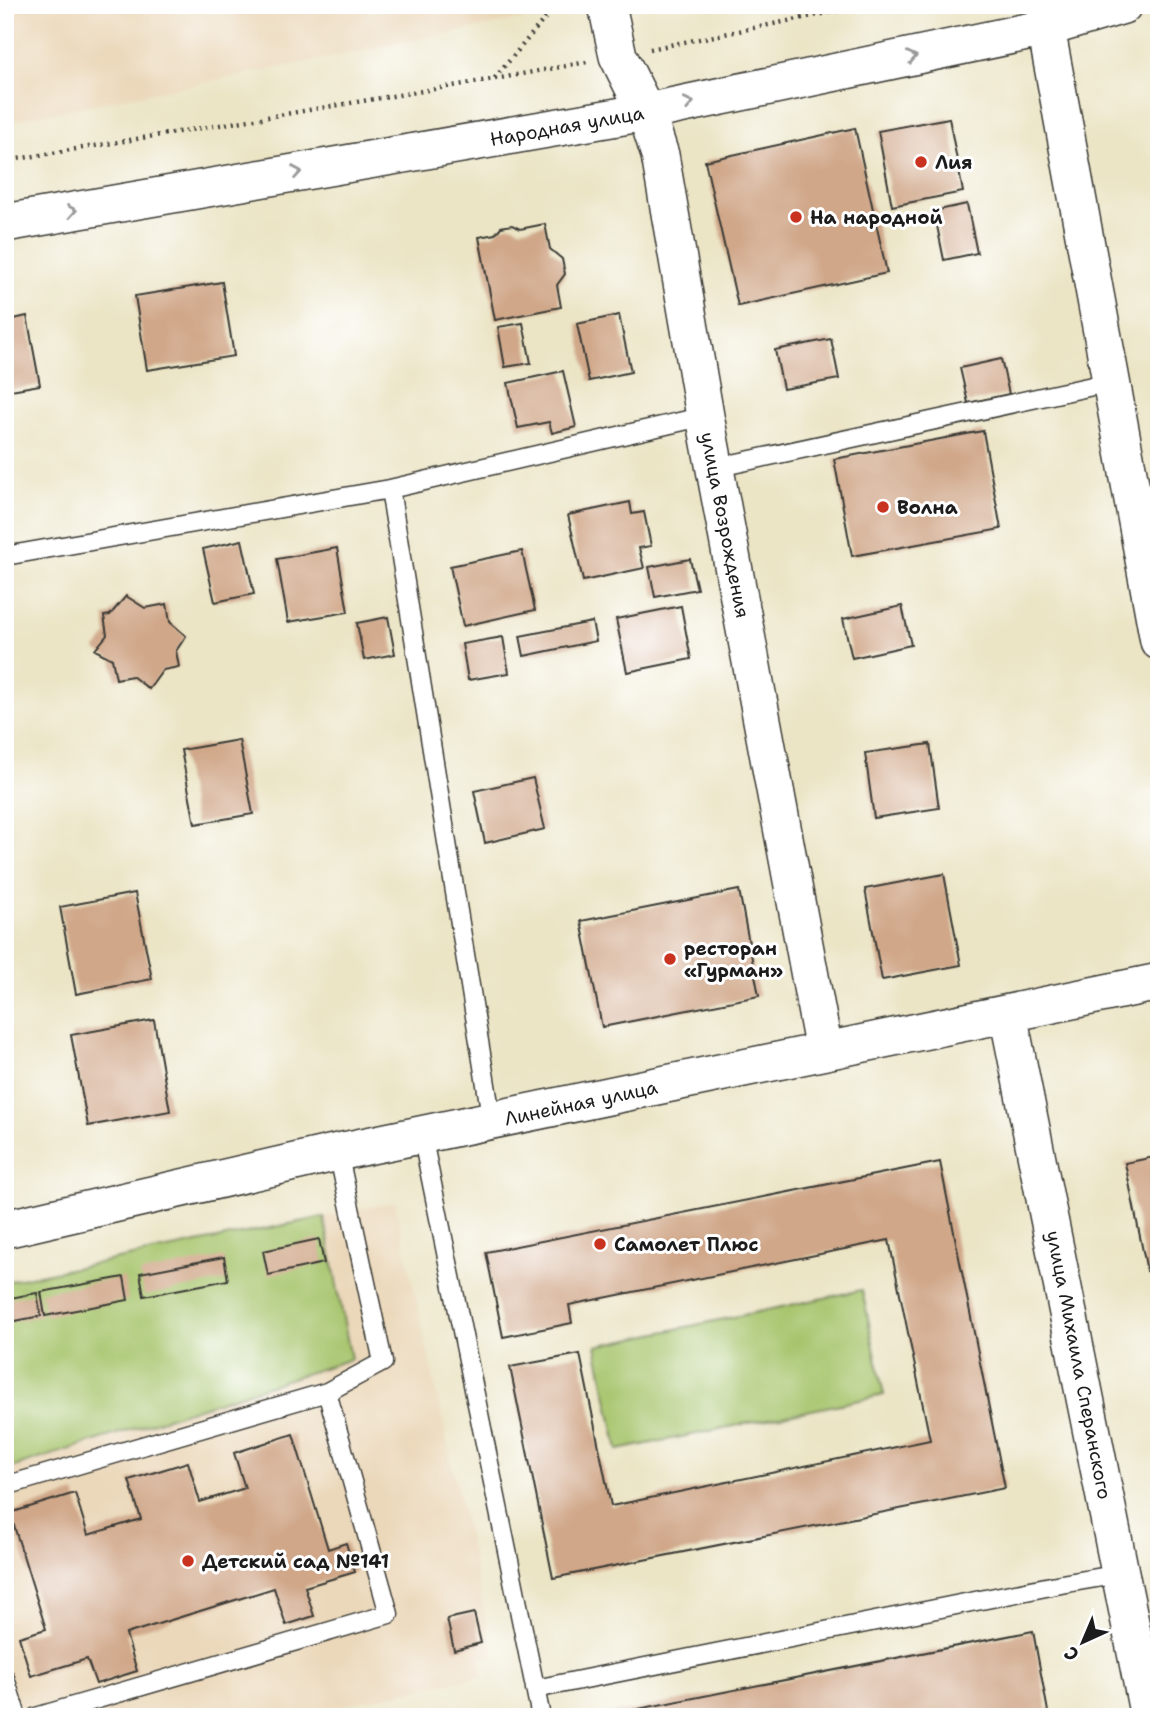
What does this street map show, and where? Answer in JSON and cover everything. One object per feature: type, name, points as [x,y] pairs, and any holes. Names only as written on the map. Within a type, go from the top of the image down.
[{"type":"street","name":"улица Возрождения","points":[[607,5],[618,56],[646,112],[660,155],[714,468],[824,1051]]},
{"type":"street","name":"Народная улица","points":[[5,223],[646,112],[1044,17],[1124,5]]},
{"type":"street","points":[[1044,17],[1159,640]]},
{"type":"street","name":"Линейная улица","points":[[5,1229],[422,1135],[1159,982]]},
{"type":"street","name":"улица Михаила Сперанского","points":[[1008,1014],[1149,1717]]},
{"type":"lane","points":[[714,468],[1111,382]]},
{"type":"lane","points":[[5,556],[390,489],[705,416]]},
{"type":"lane","points":[[390,489],[492,1122]]},
{"type":"lane","points":[[422,1135],[541,1717]]},
{"type":"lane","points":[[5,1486],[327,1392],[383,1362],[338,1153]]},
{"type":"lane","points":[[36,1717],[389,1614],[327,1392]]},
{"type":"lane","points":[[535,1689],[1120,1574]]},
{"type":"lane","points":[[5,1678],[16,1717]]},
{"type":"path","points":[[495,79],[556,5]]},
{"type":"path","points":[[5,161],[495,79],[867,5]]},
{"type":"shaded area","points":[[5,5],[593,5],[5,122]]},
{"type":"shaded area","points":[[395,1202],[494,1656],[480,1659],[483,1676],[287,1717],[5,1717],[5,1282]]},
{"type":"green space","points":[[324,1217],[351,1359],[5,1470],[5,1282]]},
{"type":"green space","points":[[862,1290],[884,1395],[618,1450],[596,1346]]},
{"type":"building","name":"Лия","points":[[949,118],[963,192],[892,206],[878,131]]},
{"type":"building","name":"На народной","points":[[855,128],[887,273],[738,306],[705,161]]},
{"type":"building","points":[[967,204],[977,253],[944,260],[934,211]]},
{"type":"building","points":[[545,224],[550,249],[562,259],[565,274],[557,285],[561,307],[495,320],[479,237],[495,234],[501,227],[512,225],[520,229]]},
{"type":"building","points":[[222,282],[234,356],[147,370],[135,296]]},
{"type":"building","points":[[619,315],[631,372],[589,381],[577,324]]},
{"type":"building","points":[[27,316],[40,385],[5,391],[5,321]]},
{"type":"building","points":[[523,323],[531,363],[505,367],[498,327]]},
{"type":"building","points":[[831,339],[839,379],[783,389],[775,350]]},
{"type":"building","points":[[1001,359],[1009,394],[968,403],[960,368]]},
{"type":"building","points":[[563,371],[576,427],[552,433],[549,422],[518,428],[508,383]]},
{"type":"building","points":[[983,431],[1001,529],[852,556],[834,459]]},
{"type":"building","points":[[630,502],[632,514],[644,512],[651,546],[639,548],[644,568],[583,581],[568,515]]},
{"type":"building","points":[[242,540],[254,594],[215,602],[203,549]]},
{"type":"building","points":[[337,548],[348,612],[288,622],[277,559]]},
{"type":"building","points":[[522,551],[535,610],[463,626],[450,566]]},
{"type":"building","points":[[690,559],[697,589],[655,597],[649,567]]},
{"type":"building","points":[[126,596],[145,608],[167,604],[170,622],[186,636],[176,651],[179,667],[163,670],[149,689],[132,676],[116,679],[112,659],[95,650],[107,635],[104,616],[110,615]]},
{"type":"building","points":[[681,606],[691,659],[627,672],[616,619]]},
{"type":"building","points":[[902,606],[911,645],[852,658],[843,619]]},
{"type":"building","points":[[388,617],[395,654],[364,660],[357,623]]},
{"type":"building","points":[[592,622],[596,641],[524,656],[520,636]]},
{"type":"building","points":[[503,637],[509,673],[468,680],[462,644]]},
{"type":"building","points":[[239,740],[253,814],[195,824],[181,750]]},
{"type":"building","points":[[930,744],[939,808],[874,818],[865,753]]},
{"type":"building","points":[[533,778],[545,829],[485,843],[474,791]]},
{"type":"building","points":[[944,874],[961,965],[882,980],[865,889]]},
{"type":"building","name":"ресторан «Гурман»","points":[[739,890],[759,996],[602,1027],[581,921]]},
{"type":"building","points":[[135,893],[152,979],[76,994],[60,907]]},
{"type":"building","points":[[154,1020],[170,1111],[88,1126],[71,1035]]},
{"type":"building","points":[[1159,1156],[1159,1268],[1147,1271],[1125,1163]]},
{"type":"building","points":[[940,1162],[1005,1488],[553,1578],[510,1367],[580,1354],[611,1506],[930,1440],[889,1240],[569,1305],[572,1323],[503,1337],[486,1252]]},
{"type":"building","points":[[319,1239],[324,1263],[268,1275],[263,1251]]},
{"type":"building","points":[[224,1257],[228,1280],[144,1296],[140,1273]]},
{"type":"building","points":[[124,1277],[128,1300],[45,1316],[41,1292]]},
{"type":"building","points":[[37,1293],[41,1316],[5,1323],[5,1299]]},
{"type":"building","name":"Детский сад №141","points":[[293,1434],[328,1549],[346,1543],[355,1572],[305,1587],[314,1616],[286,1625],[274,1588],[126,1634],[137,1671],[96,1684],[87,1659],[31,1676],[19,1637],[46,1629],[10,1513],[75,1493],[88,1535],[141,1519],[129,1480],[188,1462],[200,1502],[245,1488],[234,1453]]},
{"type":"building","points":[[474,1613],[481,1643],[454,1650],[447,1619]]},
{"type":"building","points":[[1033,1631],[1049,1717],[608,1715]]},
{"type":"place","name":"Лия","points":[[921,162]]},
{"type":"place","name":"На народной","points":[[796,217]]},
{"type":"place","name":"Волна","points":[[883,507]]},
{"type":"place","name":"ресторан «Гурман»","points":[[670,959]]},
{"type":"place","name":"Самолет Плюс","points":[[600,1244]]},
{"type":"place","name":"Детский сад №141","points":[[188,1561]]}]
